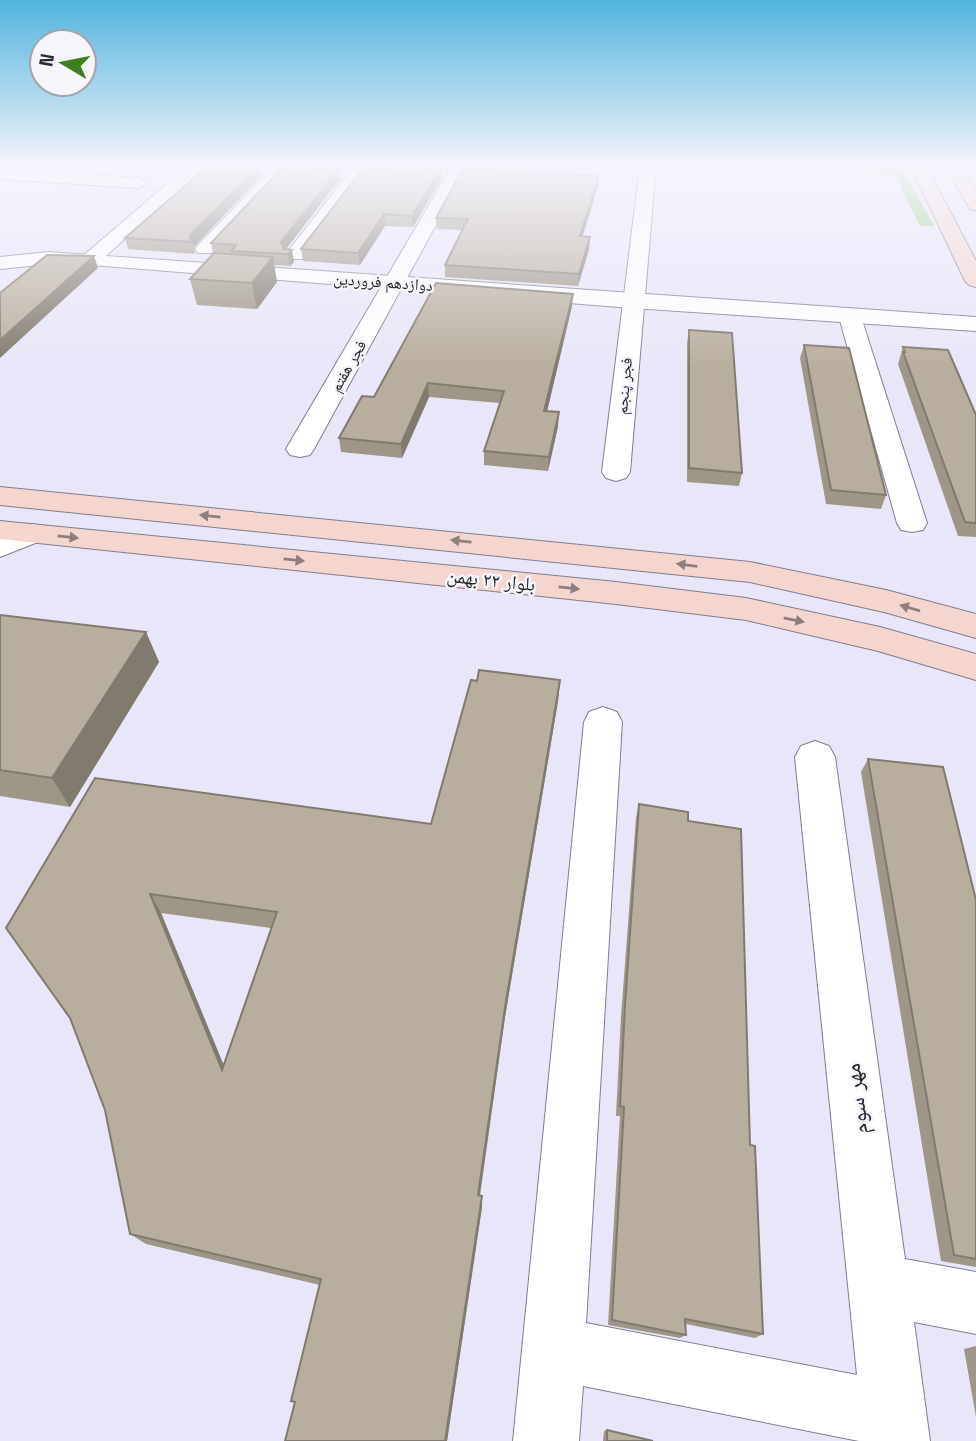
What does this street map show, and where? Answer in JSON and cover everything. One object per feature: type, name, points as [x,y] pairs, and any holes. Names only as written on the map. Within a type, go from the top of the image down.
[{"type":"main road","points":[[952,233],[976,281]]},
{"type":"main road","name":"بلوار ۲۲ بهمن","points":[[0,496],[750,572],[886,601],[976,626]]},
{"type":"main road","name":"بلوار ۲۲ بهمن","points":[[16,531],[616,593],[746,610],[880,639],[976,667]]},
{"type":"street","points":[[90,259],[120,233]]},
{"type":"street","points":[[205,249],[220,233]]},
{"type":"street","points":[[295,255],[311,233]]},
{"type":"street","name":"فجر هفتم","points":[[300,449],[423,233]]},
{"type":"street","name":"فجر پنجم","points":[[615,472],[640,233]]},
{"type":"street","name":"دوازدهم فروردین","points":[[0,263],[49,258],[90,259],[850,317],[976,324]]},
{"type":"street","points":[[850,317],[912,523]]},
{"type":"street","points":[[0,547],[16,531]]},
{"type":"street","points":[[546,1441],[603,722]]},
{"type":"street","name":"مهر سوم","points":[[815,757],[895,1428]]},
{"type":"street","points":[[877,1284],[976,1303]]},
{"type":"street","points":[[555,1349],[895,1428]]},
{"type":"building","points":[[130,233],[192,233],[190,237],[192,242],[125,238]]},
{"type":"building","points":[[220,233],[288,233],[281,242],[284,249],[292,250],[288,254],[231,251],[236,245],[211,243]]},
{"type":"building","points":[[313,233],[371,233],[358,253],[301,249]]},
{"type":"building","points":[[461,233],[581,233],[580,236],[590,237],[579,274],[445,265]]},
{"type":"building","points":[[214,253],[273,257],[252,283],[190,279]]},
{"type":"building","points":[[47,255],[94,256],[0,340],[0,293]]},
{"type":"building","points":[[436,283],[573,294],[544,411],[559,412],[549,457],[484,451],[504,391],[428,383],[401,444],[339,438],[362,396],[374,397]]},
{"type":"building","points":[[689,330],[732,333],[742,473],[689,468]]},
{"type":"building","points":[[804,345],[849,348],[886,495],[831,490]]},
{"type":"building","points":[[903,347],[948,350],[976,415],[976,523],[965,522]]},
{"type":"building","points":[[0,615],[146,632],[52,778],[0,770]]},
{"type":"building","points":[[479,670],[560,680],[506,1001],[478,1195],[482,1196],[445,1441],[285,1441],[295,1402],[291,1401],[321,1279],[130,1234],[105,1110],[70,1018],[6,928],[95,778],[431,824],[471,680],[477,681]],"holes":[[[150,894],[277,912],[222,1070]]]},
{"type":"building","points":[[868,759],[943,767],[976,900],[976,1259],[954,1255]]},
{"type":"building","points":[[639,804],[688,812],[688,821],[741,829],[750,1145],[755,1146],[763,1334],[685,1319],[686,1335],[612,1320],[624,1107],[620,1106],[625,1005]]},
{"type":"building","points":[[607,1430],[653,1441],[607,1441]]}]
